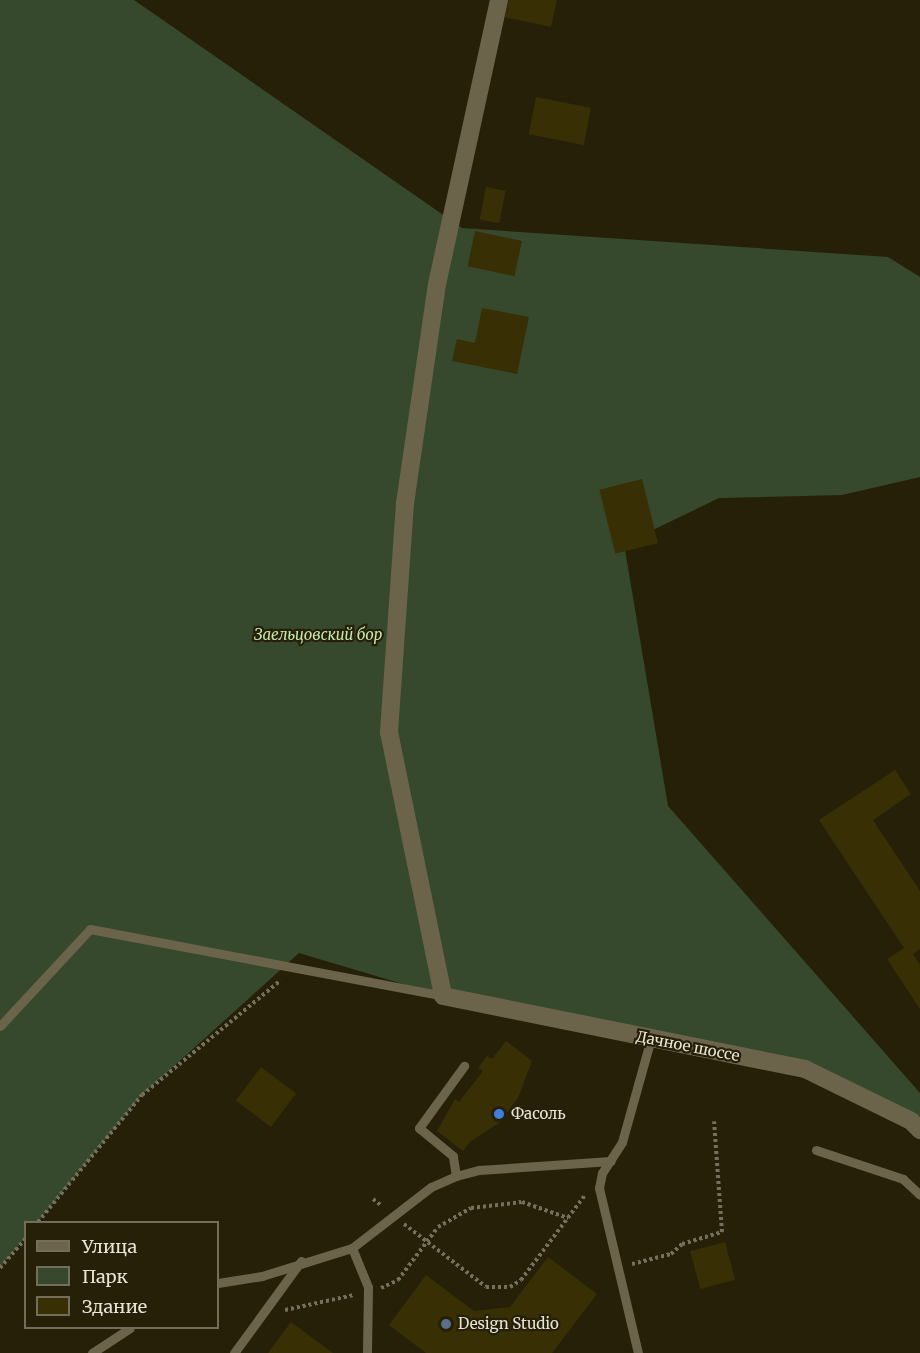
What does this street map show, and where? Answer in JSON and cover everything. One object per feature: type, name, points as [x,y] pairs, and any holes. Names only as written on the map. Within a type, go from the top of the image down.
[{"type":"street","points":[[443,996],[389,732],[405,503],[437,284],[499,0]]},
{"type":"street","name":"Дачное шоссе","points":[[443,996],[805,1070],[911,1121],[920,1130]]},
{"type":"lane","points":[[0,1026],[90,929],[443,996]]},
{"type":"lane","points":[[638,1353],[599,1188],[602,1173],[622,1142],[651,1038]]},
{"type":"lane","points":[[456,1176],[453,1156],[419,1128],[464,1066]]},
{"type":"lane","points":[[816,1150],[903,1179],[920,1195]]},
{"type":"lane","points":[[219,1284],[262,1276],[302,1260],[352,1248],[431,1187],[456,1176],[479,1170],[611,1161]]},
{"type":"lane","points":[[352,1248],[368,1291],[367,1353]]},
{"type":"lane","points":[[234,1353],[302,1260]]},
{"type":"lane","points":[[92,1353],[128,1329]]},
{"type":"path","points":[[39,1221],[142,1095],[295,968]]},
{"type":"path","points":[[618,1268],[671,1254],[681,1244],[722,1232],[714,1121]]},
{"type":"path","points":[[403,1224],[486,1287],[510,1287],[521,1280],[602,1173]]},
{"type":"path","points":[[261,1315],[393,1285],[427,1242],[454,1216],[489,1203],[530,1203],[568,1218]]},
{"type":"path","points":[[0,1268],[24,1240]]},
{"type":"green space","name":"Заельцовский бор","points":[[0,0],[134,0],[462,228],[888,257],[920,277],[920,477],[842,495],[719,498],[624,544],[668,806],[920,1093],[920,1130],[805,1069],[443,996],[299,953],[142,1095],[39,1221],[24,1221],[24,1239],[0,1268]]},
{"type":"building","points":[[509,0],[557,0],[551,27],[505,17]]},
{"type":"building","points":[[536,97],[591,108],[584,145],[529,134]]},
{"type":"building","points":[[486,187],[506,191],[499,223],[480,219]]},
{"type":"building","points":[[475,231],[522,241],[514,276],[468,266]]},
{"type":"building","points":[[482,308],[529,317],[517,374],[452,361],[457,339],[475,343]]},
{"type":"building","points":[[642,479],[658,543],[615,554],[599,490]]},
{"type":"building","points":[[895,770],[911,794],[873,820],[920,891],[920,949],[913,954],[920,965],[920,1009],[887,959],[904,948],[819,820]]},
{"type":"building","points":[[506,1041],[532,1061],[518,1098],[499,1123],[471,1141],[463,1151],[437,1131],[455,1099],[459,1102],[483,1071],[478,1068],[487,1056],[492,1059]]},
{"type":"building","points":[[261,1067],[296,1093],[271,1127],[236,1101]]},
{"type":"building","points":[[725,1242],[735,1280],[700,1289],[690,1251]]},
{"type":"building","points":[[548,1257],[597,1294],[552,1353],[426,1353],[389,1325],[426,1275],[474,1311],[510,1307]]},
{"type":"building","points":[[291,1322],[333,1353],[268,1353]]},
{"type":"place","name":"Фасоль","points":[[499,1114]]},
{"type":"place","name":"Design Studio","points":[[446,1324]]}]
